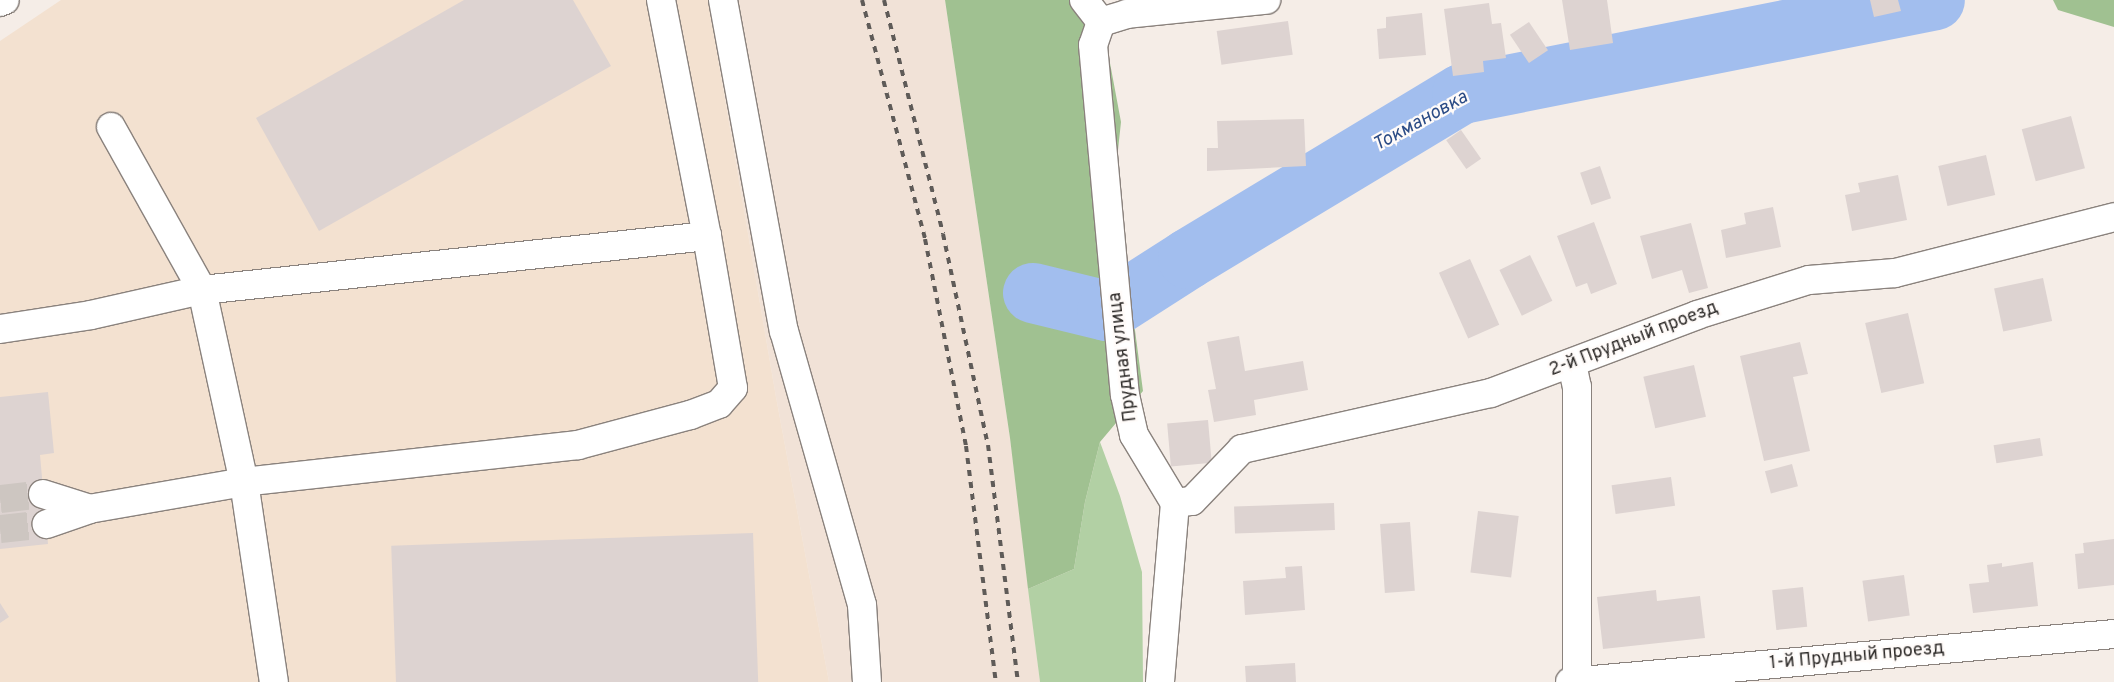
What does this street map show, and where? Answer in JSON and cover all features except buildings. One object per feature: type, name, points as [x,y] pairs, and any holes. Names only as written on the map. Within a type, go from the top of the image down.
[{"type":"street","points":[[0,2],[5,0]]},
{"type":"street","points":[[47,524],[90,509],[244,482],[578,445],[690,415],[719,404],[733,388],[707,236],[661,0]]},
{"type":"street","points":[[723,0],[784,331],[862,605],[867,682]]},
{"type":"street","points":[[1084,0],[1101,22],[1127,14],[1266,0]]},
{"type":"street","name":"Прудная улица","points":[[1101,22],[1093,45],[1126,395],[1134,435],[1175,503]]},
{"type":"street","points":[[111,127],[202,290],[244,482],[274,682]]},
{"type":"street","name":"2-й Прудный проезд","points":[[1175,503],[1192,501],[1242,449],[1491,393],[1572,364],[1697,315],[1809,280],[1895,273],[2114,217]]},
{"type":"street","points":[[0,329],[91,315],[202,290],[707,236]]},
{"type":"street","points":[[1572,364],[1577,387],[1573,681]]},
{"type":"street","points":[[44,494],[90,509]]},
{"type":"street","points":[[1160,682],[1175,503]]},
{"type":"street","name":"1-й Прудный проезд","points":[[1573,681],[2114,634]]},
{"type":"shaded area","points":[[61,0],[708,0],[776,397],[829,682],[0,682],[0,41]]},
{"type":"shaded area","points":[[708,0],[945,0],[1010,438],[1040,682],[829,682],[776,397]]},
{"type":"green space","points":[[945,0],[1101,0],[1112,35],[1107,47],[1121,122],[1115,178],[1143,391],[1100,442],[1085,502],[1074,569],[1028,589],[1010,438]]},
{"type":"green space","points":[[2053,0],[2114,0],[2114,27],[2058,10]]},
{"type":"green space","points":[[1100,442],[1120,496],[1142,572],[1143,682],[1040,682],[1028,589],[1074,569],[1085,502]]},
{"type":"waterway","name":"Токмановка","points":[[1033,293],[1107,311],[1188,259],[1462,94],[1935,0]]},
{"type":"tunnel","points":[[0,499],[43,494]]},
{"type":"tunnel","points":[[0,529],[47,524]]},
{"type":"railway","points":[[862,0],[925,239],[966,446],[996,682]]},
{"type":"railway","points":[[884,0],[943,234],[988,445],[1018,682]]}]
